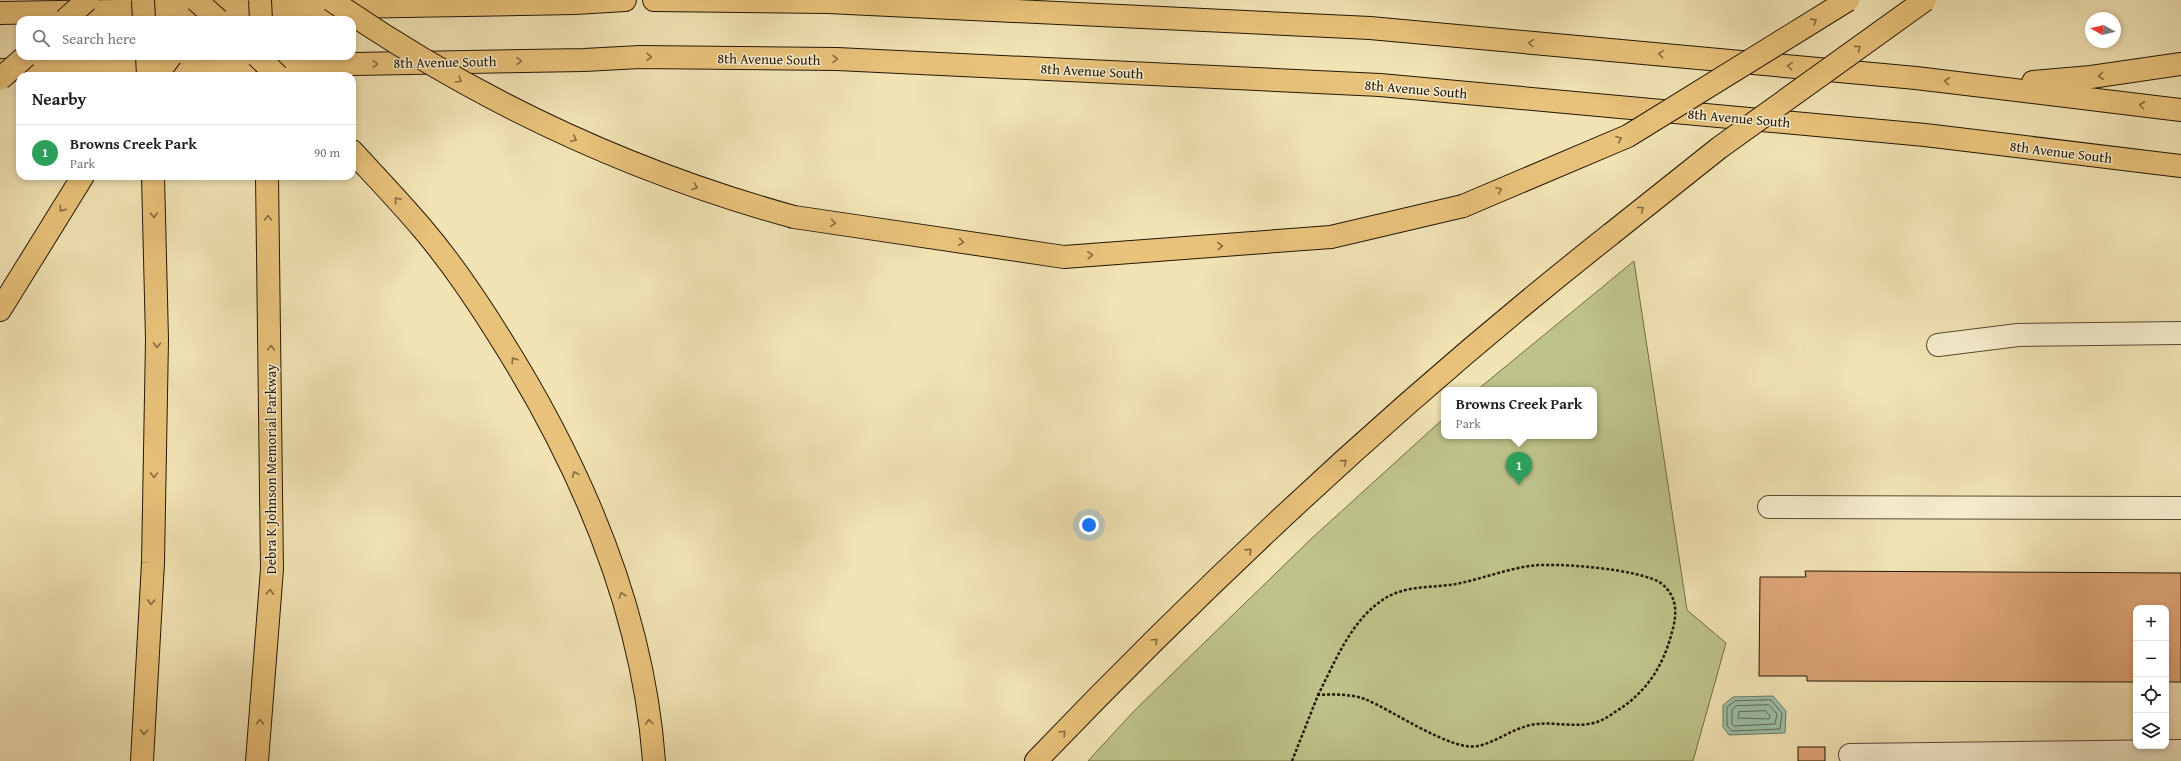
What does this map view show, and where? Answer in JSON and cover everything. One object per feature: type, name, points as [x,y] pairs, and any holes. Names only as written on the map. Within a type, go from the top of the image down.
[{"type":"main road","points":[[69,16],[87,0]]},
{"type":"main road","points":[[143,0],[144,16]]},
{"type":"main road","points":[[196,0],[214,16]]},
{"type":"main road","points":[[201,16],[215,0]]},
{"type":"main road","points":[[260,0],[261,16]]},
{"type":"main road","points":[[331,0],[355,16]]},
{"type":"main road","points":[[0,13],[575,3],[625,0]]},
{"type":"main road","points":[[654,0],[828,2],[1370,28],[1916,78],[2181,110]]},
{"type":"main road","points":[[356,16],[409,51],[476,90],[560,133],[630,163],[709,192],[794,217],[1064,257],[1331,237],[1463,206],[1628,136],[1848,0]]},
{"type":"main road","points":[[1036,761],[1160,635],[1311,491],[1483,338],[1719,148],[1925,0]]},
{"type":"main road","name":"8th Avenue South","points":[[0,70],[584,60],[640,57],[837,59],[1380,85],[1917,134],[2181,166]]},
{"type":"main road","points":[[0,79],[21,60]]},
{"type":"main road","points":[[147,60],[148,72]]},
{"type":"main road","points":[[159,72],[168,60]]},
{"type":"main road","points":[[261,60],[274,72]]},
{"type":"main road","points":[[263,60],[264,72]]},
{"type":"main road","points":[[1986,86],[2091,77],[2181,64]]},
{"type":"main road","points":[[356,155],[423,229],[483,311],[530,385],[568,458],[601,534],[627,612],[645,688],[654,761]]},
{"type":"main road","points":[[0,310],[81,180]]},
{"type":"main road","points":[[142,761],[153,563],[157,339],[152,180]]},
{"type":"main road","name":"Debra K Johnson Memorial Parkway","points":[[257,761],[272,569],[267,180]]},
{"type":"street","points":[[1938,345],[2018,335],[2181,333]]},
{"type":"street","points":[[1769,507],[2181,508]]},
{"type":"street","points":[[1850,755],[2181,751]]},
{"type":"path","points":[[1292,761],[1298,742],[1318,695],[1353,630],[1363,617],[1386,597],[1407,590],[1473,581],[1532,566],[1554,565],[1613,569],[1645,576],[1664,585],[1674,602],[1676,611],[1675,623],[1670,641],[1659,668],[1650,682],[1629,703],[1606,718],[1590,724],[1536,724],[1512,730],[1478,746],[1468,746],[1448,740],[1364,699],[1348,695],[1318,695]]},
{"type":"shaded area","points":[[1634,261],[1687,610],[1726,643],[1693,761],[1088,761],[1134,711],[1311,539],[1441,421],[1441,439],[1597,439],[1597,387],[1481,387]]},
{"type":"water","points":[[1773,696],[1786,711],[1785,733],[1729,735],[1723,727],[1723,705],[1733,697]]},
{"type":"building","points":[[1805,571],[2181,573],[2181,682],[2169,682],[2169,605],[2133,605],[2133,682],[1807,681],[1807,676],[1759,676],[1760,577],[1806,577]]},
{"type":"building","points":[[1798,747],[1825,747],[1825,761],[1798,761]]},
{"type":"place","name":"Browns Creek Park","points":[[1519,485]]}]
